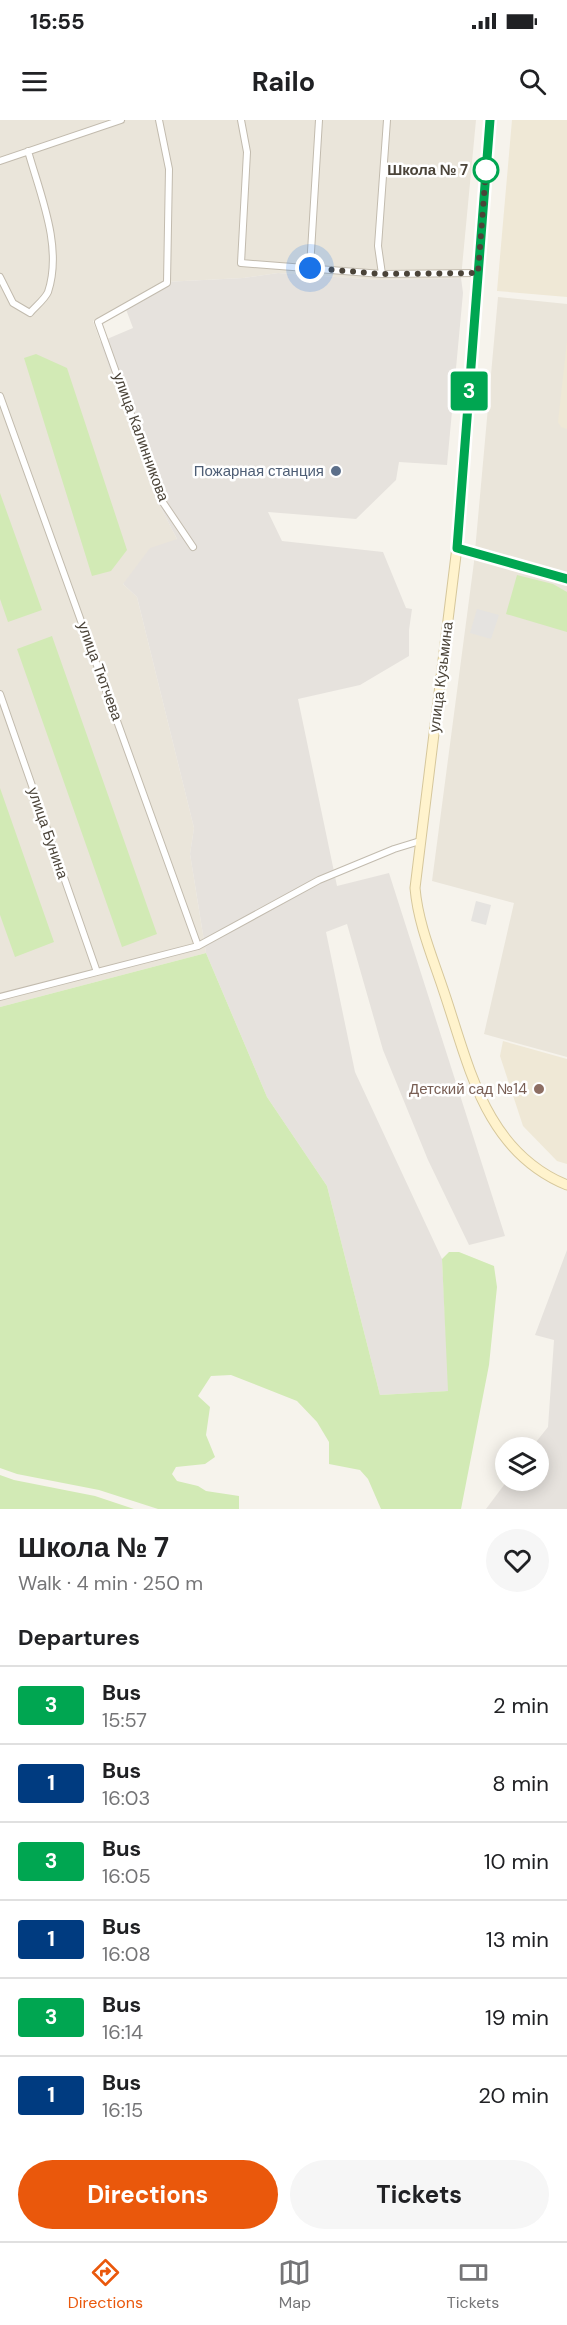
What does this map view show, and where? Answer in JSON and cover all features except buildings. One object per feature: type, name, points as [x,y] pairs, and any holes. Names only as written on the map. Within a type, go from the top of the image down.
[{"type":"main road","name":"улица Кузьмина","points":[[490,120],[457,548],[415,888],[419,915],[476,1086],[496,1128],[527,1164],[567,1185]]},
{"type":"street","points":[[0,160],[121,120]]},
{"type":"street","name":"улица Калинникова","points":[[159,120],[169,169],[167,283],[99,322],[162,501],[192,547]]},
{"type":"street","points":[[241,120],[248,152],[241,263],[382,274],[478,273]]},
{"type":"street","points":[[310,268],[319,120]]},
{"type":"street","points":[[382,274],[378,246],[387,120]]},
{"type":"street","points":[[0,277],[13,303],[30,313],[47,293],[53,254],[52,236],[28,151]]},
{"type":"street","name":"улица Тютчева","points":[[0,396],[198,946]]},
{"type":"street","points":[[457,548],[567,579]]},
{"type":"street","name":"улица Бунина","points":[[0,694],[97,972]]},
{"type":"street","points":[[0,997],[198,946],[319,880],[394,849],[420,841]]},
{"type":"shaded area","points":[[0,120],[476,120],[461,278],[379,280],[278,273],[243,278],[164,282],[93,321],[157,500],[177,539],[123,584],[137,597],[194,828],[190,854],[206,953],[0,1007]]},
{"type":"shaded area","points":[[512,120],[567,120],[567,297],[497,291]]},
{"type":"shaded area","points":[[278,273],[379,280],[461,278],[463,293],[447,465],[399,462],[396,480],[356,519],[268,512],[282,541],[383,552],[406,608],[412,609],[409,656],[360,685],[298,699],[337,886],[389,873],[505,1236],[469,1245],[428,1160],[383,1050],[347,924],[326,932],[355,1072],[442,1259],[449,1391],[380,1395],[327,1186],[267,1097],[206,953],[190,854],[194,828],[137,597],[123,584],[150,548],[177,539],[157,500],[100,342],[133,328],[124,304],[164,282],[243,278]]},
{"type":"shaded area","points":[[498,297],[567,304],[567,1057],[484,1034],[514,903],[432,881],[474,562]]},
{"type":"shaded area","points":[[567,341],[567,429],[561,427],[558,422]]},
{"type":"shaded area","points":[[477,609],[499,615],[491,639],[470,633]]},
{"type":"shaded area","points":[[476,901],[491,905],[486,925],[471,921]]},
{"type":"shaded area","name":"Детский сад №14","points":[[503,1041],[567,1059],[567,1164],[557,1161],[523,1126],[500,1056]]},
{"type":"shaded area","points":[[567,1250],[567,1509],[486,1509],[500,1491],[549,1491],[549,1437],[540,1437],[548,1427],[554,1340],[535,1335]]},
{"type":"green space","points":[[36,354],[67,368],[127,550],[111,571],[92,576],[24,358]]},
{"type":"green space","points":[[0,493],[42,610],[8,622],[0,599]]},
{"type":"green space","points":[[517,575],[553,584],[567,592],[567,632],[506,614]]},
{"type":"green space","points":[[52,636],[157,934],[122,947],[17,649]]},
{"type":"green space","points":[[0,788],[54,942],[15,957],[0,915]]},
{"type":"green space","points":[[206,953],[267,1097],[327,1186],[380,1395],[448,1391],[442,1259],[449,1252],[459,1252],[494,1266],[497,1287],[489,1365],[461,1509],[381,1509],[368,1479],[360,1470],[329,1464],[329,1442],[317,1422],[297,1401],[231,1375],[211,1376],[198,1396],[210,1407],[206,1435],[215,1457],[205,1464],[176,1467],[172,1474],[177,1481],[198,1486],[206,1491],[239,1496],[239,1509],[158,1509],[99,1490],[17,1474],[0,1468],[0,1007]]},
{"type":"green space","points":[[0,1475],[14,1480],[95,1496],[134,1509],[0,1509]]},
{"type":"bus line","name":"3","points":[[490,120],[457,548],[567,579]]},
{"type":"place","name":"Школа № 7","points":[[486,170]]},
{"type":"place","name":"Пожарная станция","points":[[336,471]]},
{"type":"place","name":"Детский сад №14","points":[[539,1089]]},
{"type":"route","points":[[310,268],[382,274],[478,273],[486,170]]}]
